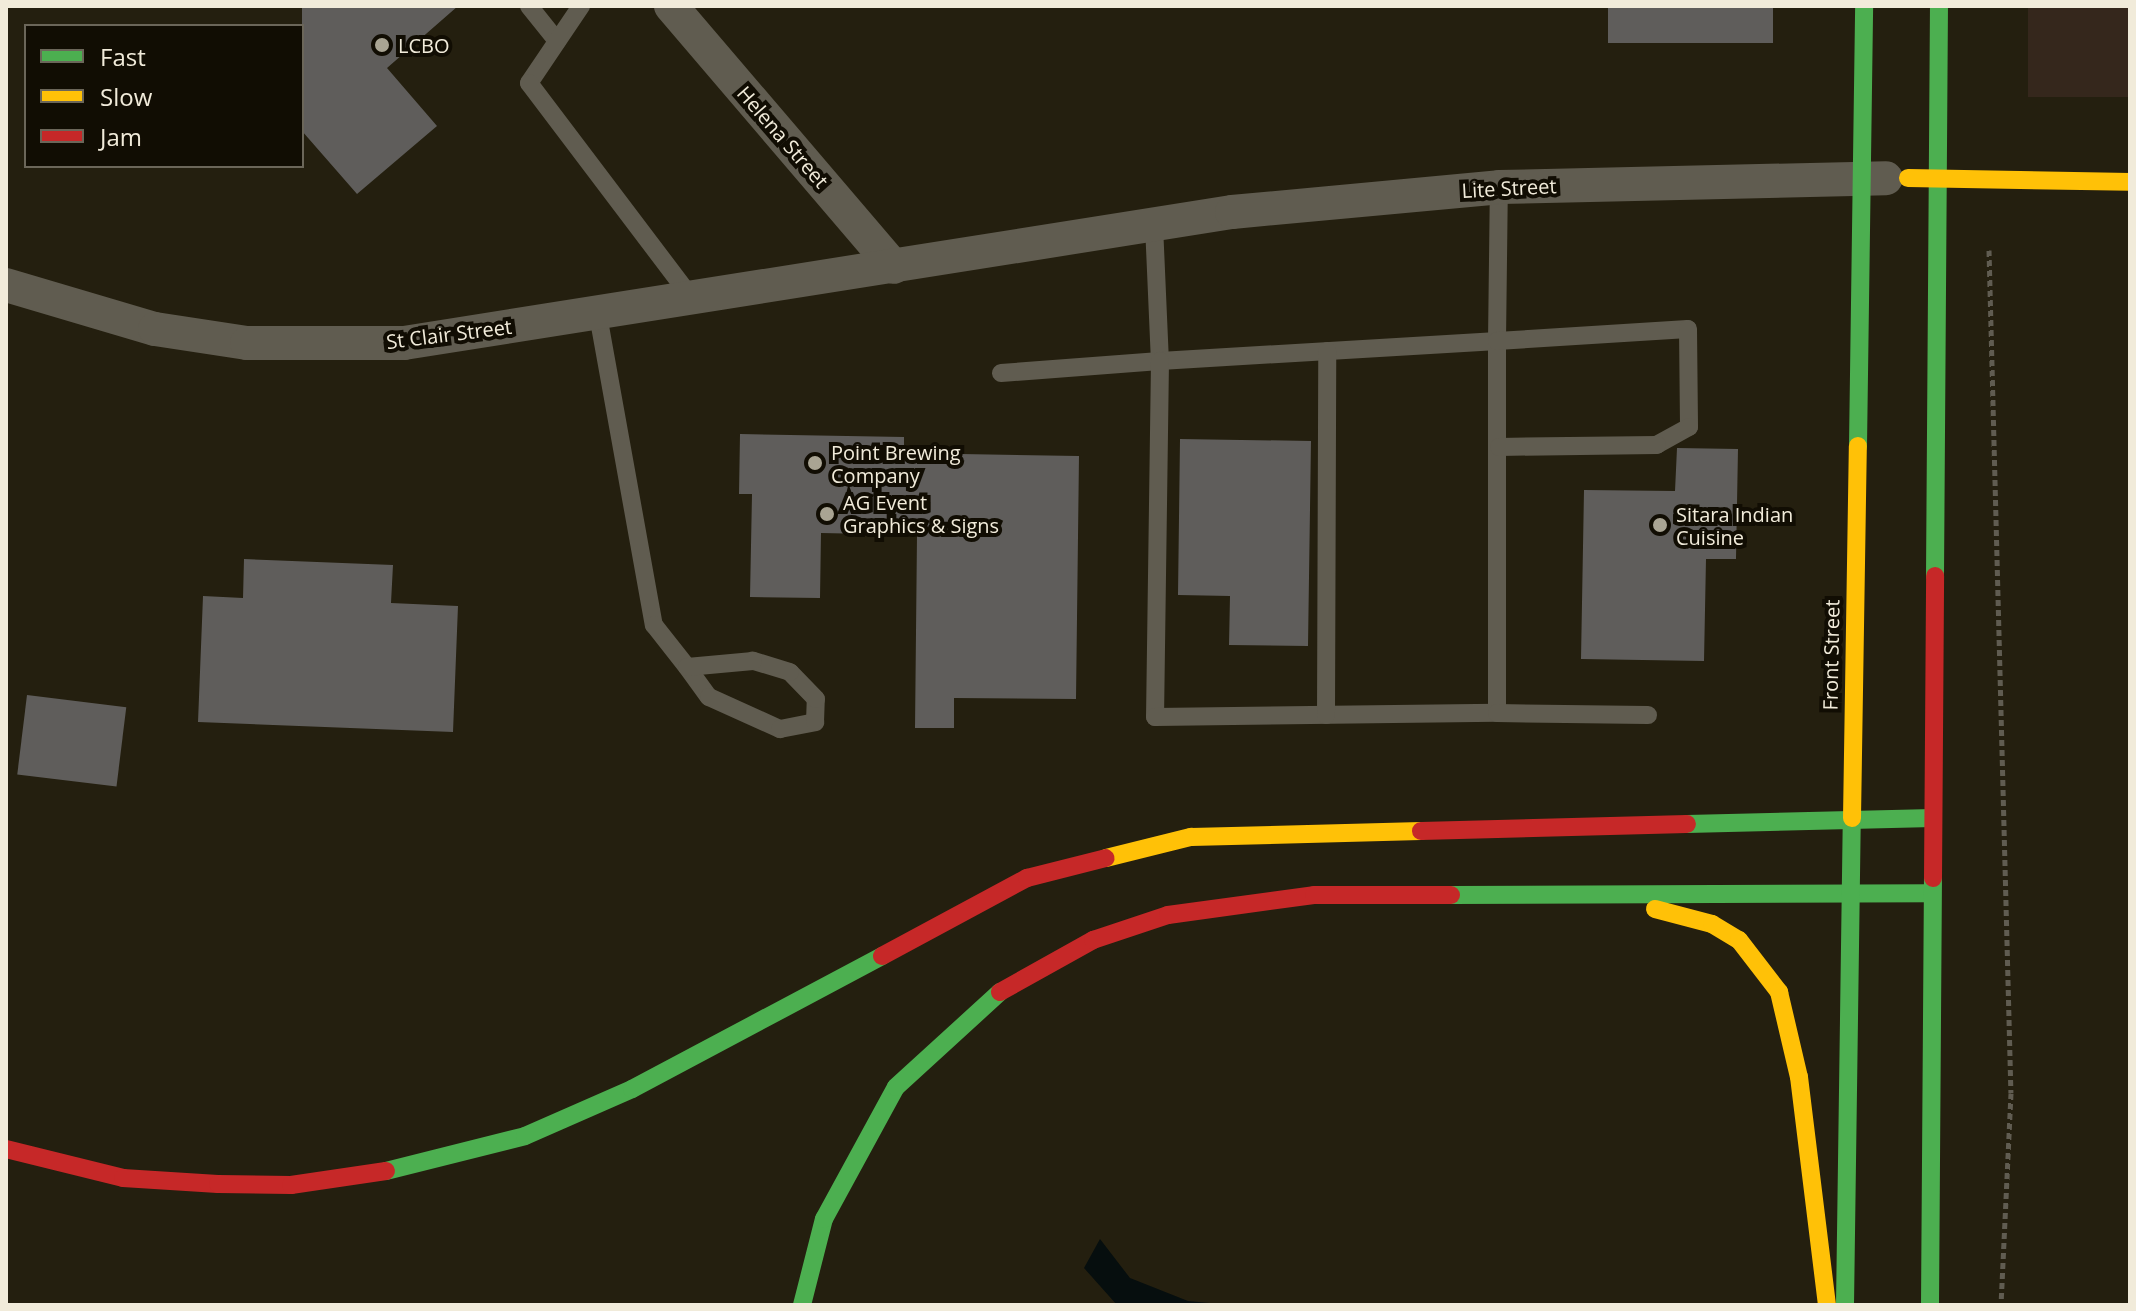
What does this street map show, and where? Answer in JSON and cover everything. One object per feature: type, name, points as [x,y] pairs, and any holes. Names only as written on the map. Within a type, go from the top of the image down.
[{"type":"main road","name":"Front Street","points":[[1845,1305],[1859,179],[1864,6]]},
{"type":"main road","points":[[1930,1305],[1933,818],[1920,179],[1939,6]]},
{"type":"main road","name":"Lite Street","points":[[1920,179],[2130,182]]},
{"type":"main road","points":[[6,1149],[123,1178],[218,1184],[291,1185],[421,1166],[525,1136],[632,1089],[1027,878],[1191,837],[1933,818]]},
{"type":"main road","points":[[802,1305],[830,1205],[896,1087],[938,1039],[1037,968],[1093,940],[1230,903],[1314,895],[1561,898],[1852,891],[1932,893]]},
{"type":"main road","points":[[1561,898],[1678,912],[1739,940],[1763,965],[1791,1028],[1827,1305]]},
{"type":"street","name":"Helena Street","points":[[671,6],[894,267]]},
{"type":"street","name":"Lite Street","points":[[894,267],[1154,225],[1499,187],[1920,179]]},
{"type":"street","name":"St Clair Street","points":[[6,285],[155,329],[247,343],[404,343],[693,301],[894,267]]},
{"type":"lane","points":[[529,6],[557,41]]},
{"type":"lane","points":[[581,6],[529,83],[693,301]]},
{"type":"lane","points":[[1497,713],[1499,187]]},
{"type":"lane","points":[[1154,225],[1160,361],[1155,717],[1497,713],[1648,715]]},
{"type":"lane","points":[[598,315],[654,625],[709,697],[753,721],[780,729],[815,722],[816,699],[790,672],[753,661],[687,667]]},
{"type":"lane","points":[[1001,373],[1688,329],[1689,427],[1657,445],[1499,447]]},
{"type":"lane","points":[[1326,715],[1327,351]]},
{"type":"path","points":[[1989,250],[2011,1093],[2001,1305]]},
{"type":"shaded area","points":[[2028,6],[2130,6],[2130,97],[2028,97]]},
{"type":"shaded area","points":[[1100,1239],[1130,1278],[1188,1301],[1230,1305],[1117,1305],[1084,1268]]},
{"type":"building","points":[[302,6],[458,6],[387,68],[437,126],[357,194],[304,133]]},
{"type":"building","points":[[1608,6],[1773,6],[1773,43],[1608,43]]},
{"type":"building","points":[[740,434],[904,437],[904,453],[1079,456],[1076,699],[954,698],[954,728],[915,728],[917,535],[821,533],[820,598],[750,597],[752,494],[739,494]]},
{"type":"building","points":[[1180,439],[1311,441],[1308,646],[1229,645],[1230,596],[1178,595]]},
{"type":"building","name":"Sitara Indian Cuisine","points":[[1677,448],[1738,449],[1736,559],[1706,559],[1704,661],[1581,659],[1584,490],[1675,491]]},
{"type":"building","points":[[244,559],[393,565],[391,603],[458,606],[453,732],[198,722],[203,596],[243,598]]},
{"type":"building","points":[[27,695],[126,707],[117,787],[17,774]]},
{"type":"traffic: fast","points":[[1858,446],[1864,6]]},
{"type":"traffic: fast","points":[[1935,576],[1939,6]]},
{"type":"traffic: fast","points":[[1845,1305],[1852,818]]},
{"type":"traffic: fast","points":[[1687,824],[1933,818]]},
{"type":"traffic: fast","points":[[1930,1305],[1933,878]]},
{"type":"traffic: fast","points":[[1451,895],[1932,893]]},
{"type":"traffic: fast","points":[[386,1171],[525,1136],[632,1089],[882,956]]},
{"type":"traffic: fast","points":[[802,1305],[824,1219],[896,1087],[1000,992]]},
{"type":"traffic: slow","points":[[1908,178],[2130,182]]},
{"type":"traffic: slow","points":[[1852,818],[1858,446]]},
{"type":"traffic: slow","points":[[1106,858],[1191,837],[1421,831]]},
{"type":"traffic: slow","points":[[1655,909],[1712,924],[1739,940],[1779,992],[1799,1077],[1827,1305]]},
{"type":"traffic: jam","points":[[1933,878],[1935,576]]},
{"type":"traffic: jam","points":[[1421,831],[1687,824]]},
{"type":"traffic: jam","points":[[882,956],[1027,878],[1106,858]]},
{"type":"traffic: jam","points":[[1000,992],[1093,940],[1168,915],[1314,895],[1451,895]]},
{"type":"traffic: jam","points":[[6,1149],[123,1178],[218,1184],[291,1185],[386,1171]]},
{"type":"place","name":"LCBO","points":[[382,45]]},
{"type":"place","name":"Point Brewing Company","points":[[815,463]]},
{"type":"place","name":"AG Event Graphics & Signs","points":[[827,514]]},
{"type":"place","name":"Sitara Indian Cuisine","points":[[1660,525]]}]
